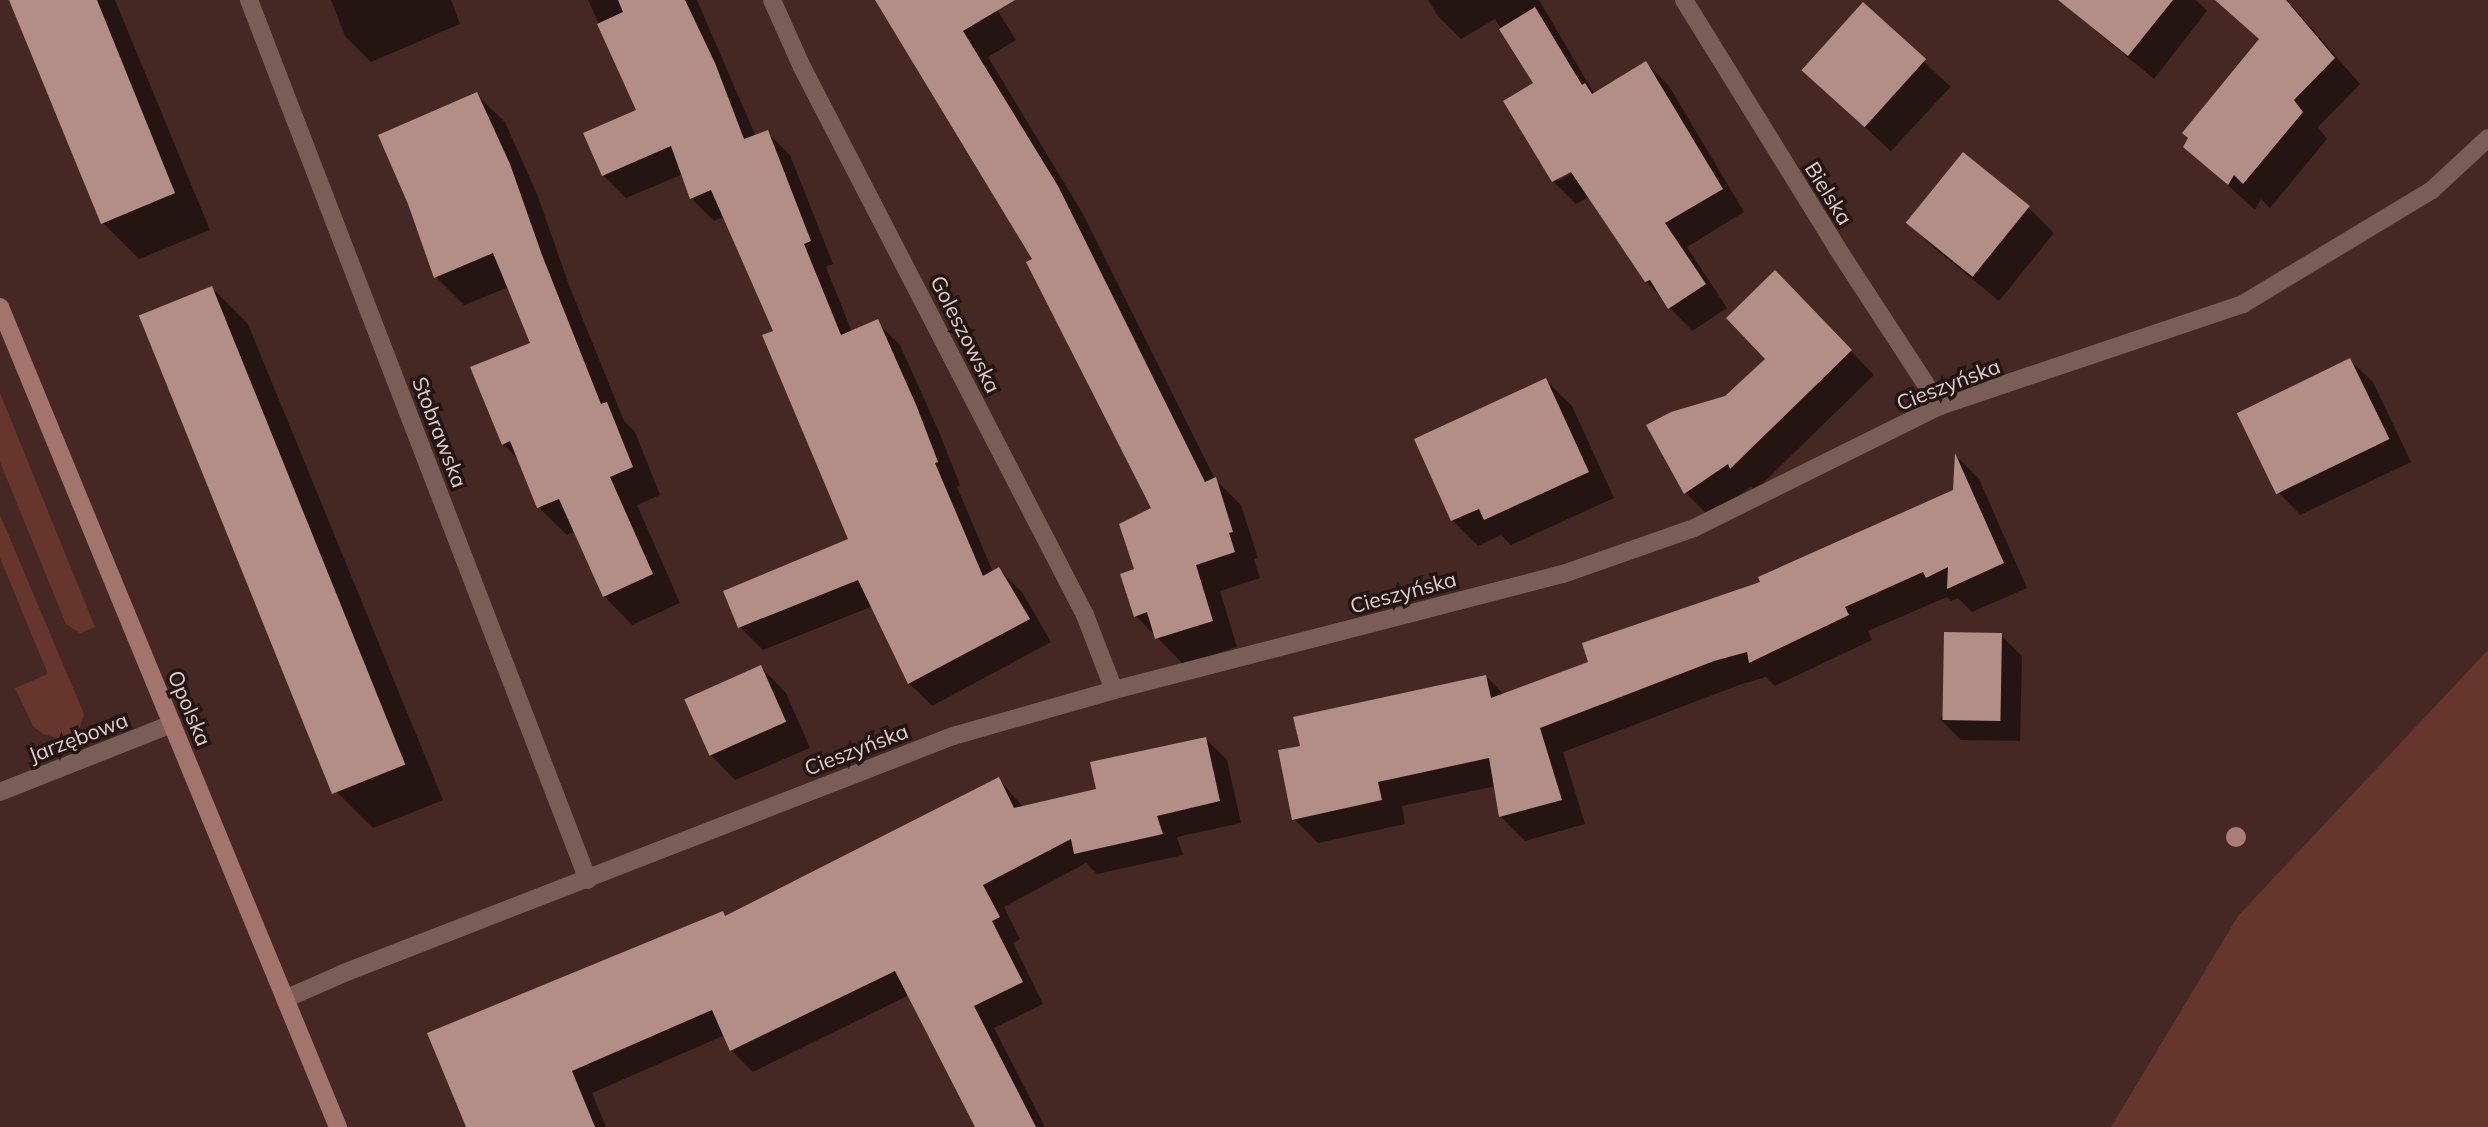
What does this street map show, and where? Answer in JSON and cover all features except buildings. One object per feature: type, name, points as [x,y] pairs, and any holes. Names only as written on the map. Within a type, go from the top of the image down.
[{"type":"street","name":"Stobrawska","points":[[249,0],[588,880]]},
{"type":"street","name":"Goleszowska","points":[[772,0],[802,67],[1085,615],[1114,690]]},
{"type":"street","name":"Bielska","points":[[1684,0],[1837,248],[1940,406]]},
{"type":"street","name":"Cieszyńska","points":[[285,999],[344,973],[953,736],[1114,690],[1563,574],[1694,528],[1940,406],[2243,304],[2432,190],[2488,138]]},
{"type":"street","name":"Opolska","points":[[0,307],[338,1127]]},
{"type":"street","name":"Jarzębowa","points":[[0,792],[172,724]]},
{"type":"shaded area","points":[[0,393],[95,627],[80,633],[66,624],[0,462]]},
{"type":"shaded area","points":[[0,515],[84,714],[80,727],[68,741],[43,734],[33,726],[15,688],[48,674],[0,558]]},
{"type":"shaded area","points":[[2488,650],[2488,1127],[2111,1127],[2238,916]]}]
